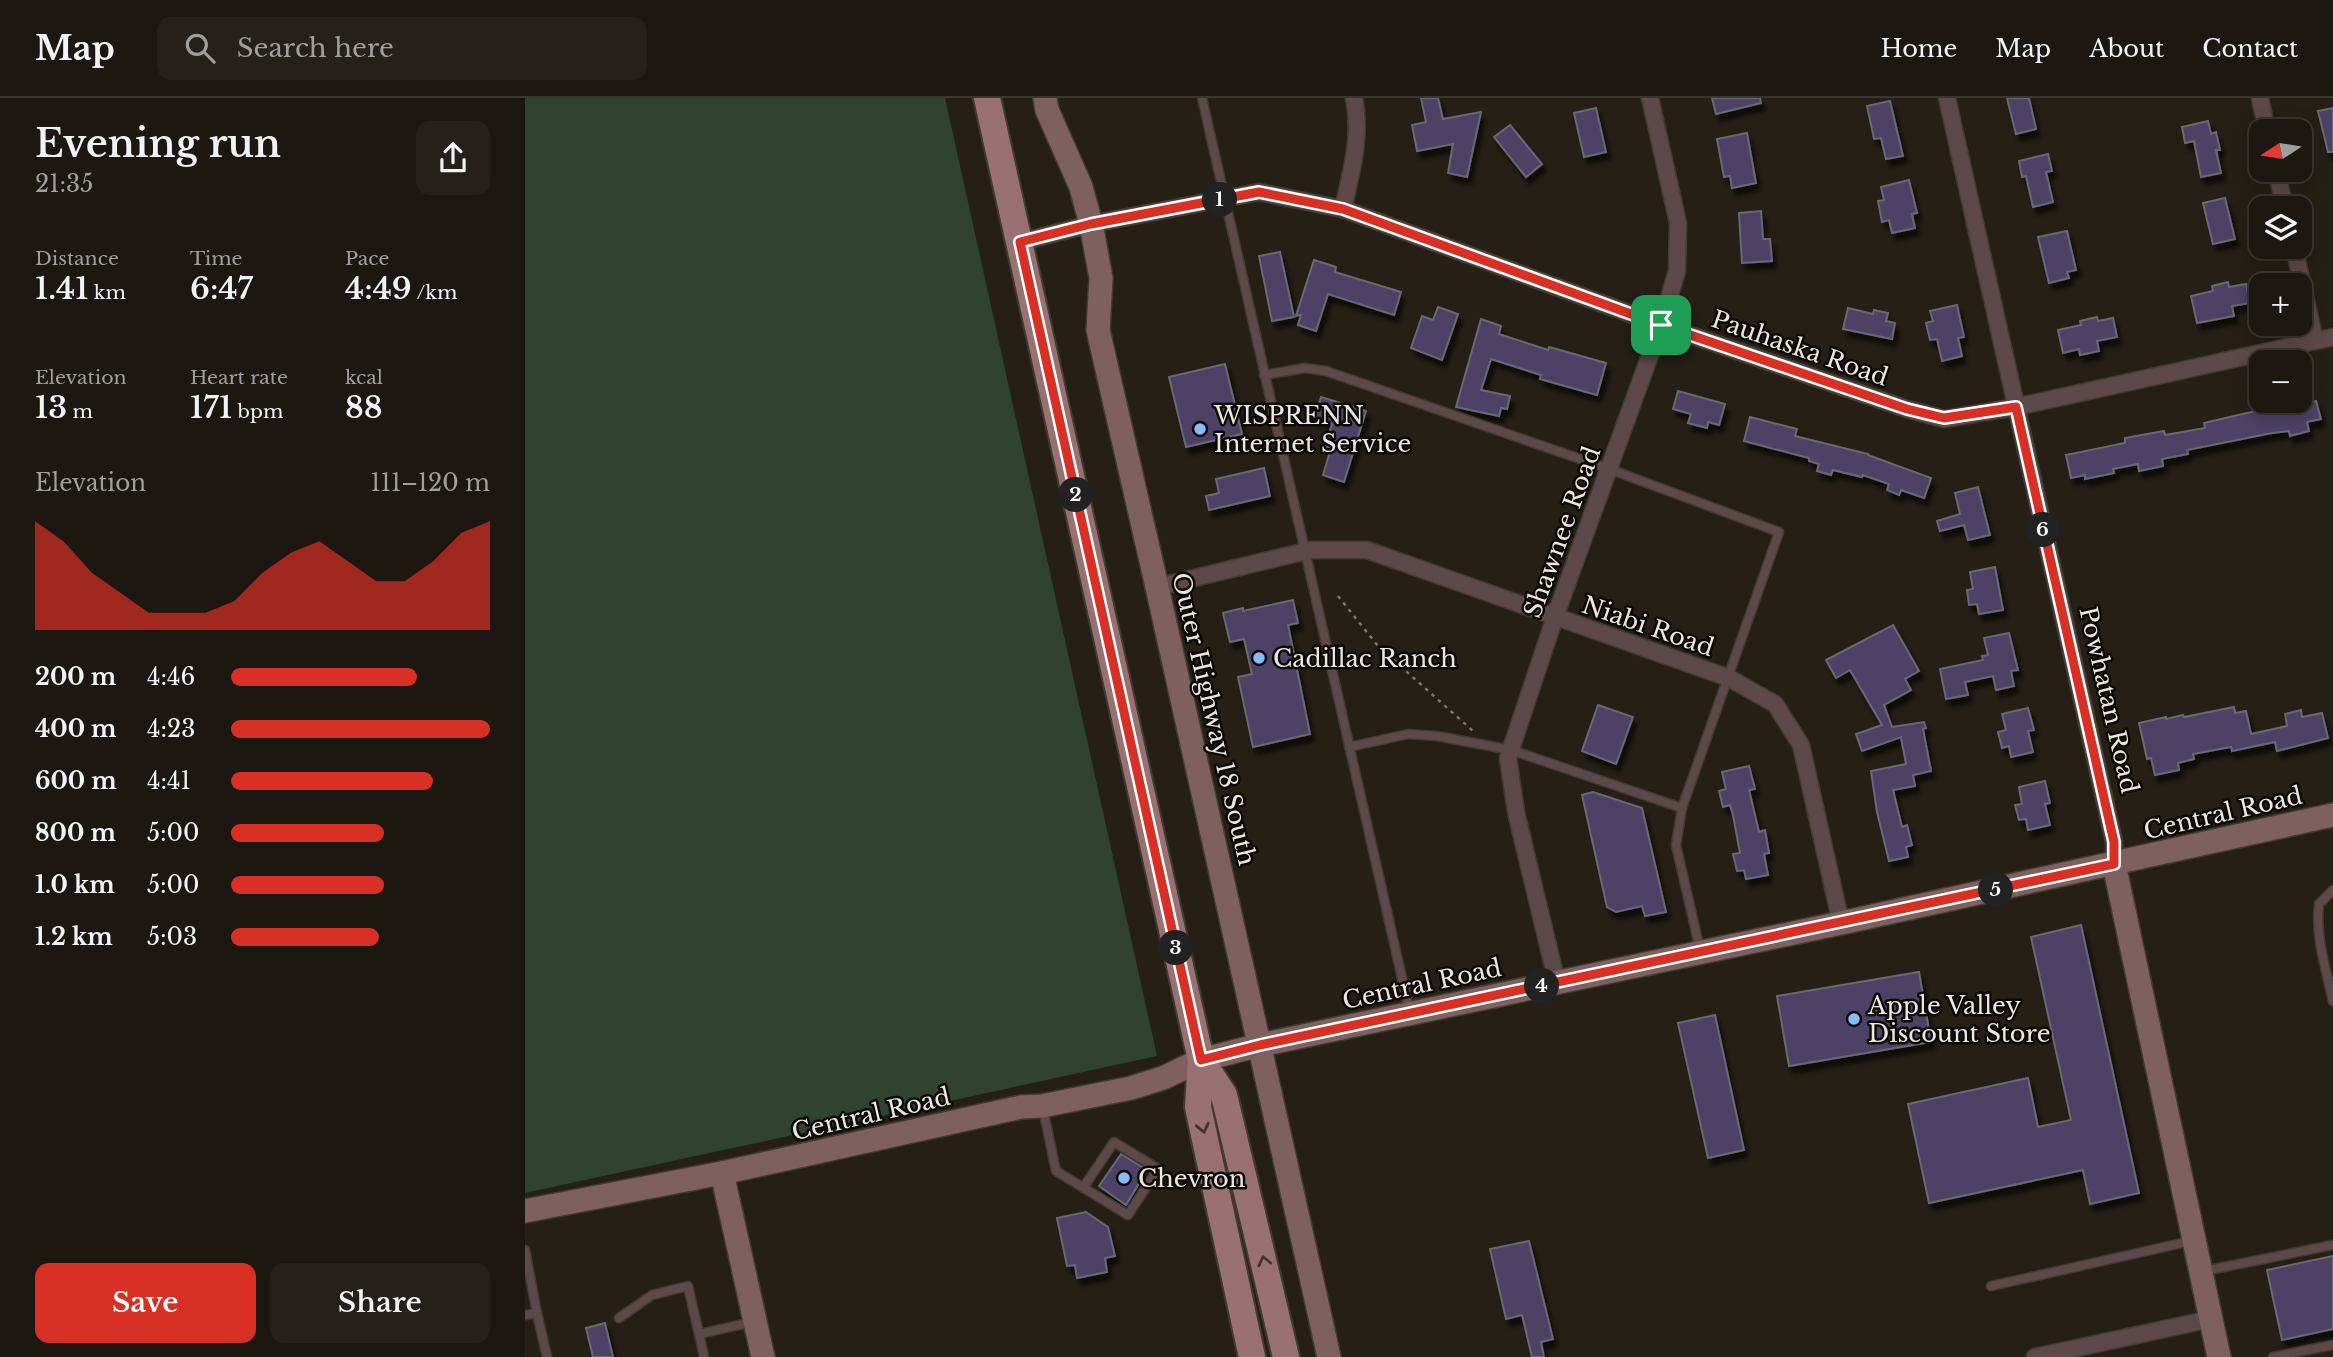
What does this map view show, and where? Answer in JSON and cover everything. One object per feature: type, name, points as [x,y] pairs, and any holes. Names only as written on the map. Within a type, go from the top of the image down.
[{"type":"main road","points":[[987,98],[1201,1060],[1198,1107],[1252,1357]]},
{"type":"main road","points":[[1201,1060],[1224,1095],[1286,1357]]},
{"type":"street","name":"Outer Highway 18 South","points":[[1045,98],[1081,187],[1091,224],[1101,278],[1098,330],[1329,1357]]},
{"type":"street","points":[[1343,209],[1354,159],[1357,115],[1354,98]]},
{"type":"street","name":"Shawnee Road","points":[[1557,983],[1516,812],[1508,758],[1555,617],[1661,325],[1677,271],[1678,223],[1650,98]]},
{"type":"street","name":"Powhatan Road","points":[[1947,98],[2114,842],[2114,864],[2219,1357]]},
{"type":"street","points":[[2260,98],[2264,119]]},
{"type":"street","name":"Pauhaska Road","points":[[1020,242],[1091,224],[1259,192],[1343,209],[1661,325],[1907,409],[1944,418],[2016,407],[2333,337]]},
{"type":"street","points":[[2297,259],[2315,341]]},
{"type":"street","name":"Niabi Road","points":[[1157,587],[1304,551],[1367,550],[1729,678],[1776,704],[1801,746],[1841,923]]},
{"type":"street","name":"Central Road","points":[[525,1211],[722,1173],[1021,1107],[1042,1106],[1131,1088],[1163,1078],[1201,1060],[1260,1045],[1841,923],[2333,815]]},
{"type":"street","points":[[722,1173],[763,1357]]},
{"type":"street","points":[[2035,1357],[2211,1319]]},
{"type":"lane","points":[[1202,98],[1410,1013]]},
{"type":"lane","points":[[1264,375],[1305,368],[1326,370],[1779,532],[1682,808],[1676,845],[1700,952]]},
{"type":"lane","points":[[1349,747],[1408,734],[1489,745],[1682,808]]},
{"type":"lane","points":[[2333,890],[2319,904],[2318,915],[2319,935],[2333,1001]]},
{"type":"lane","points":[[1042,1106],[1056,1171],[1083,1188],[1128,1215],[1158,1169],[1114,1142],[1083,1188]]},
{"type":"lane","points":[[1991,1286],[2194,1241]]},
{"type":"lane","points":[[2201,1272],[2333,1245]]},
{"type":"lane","points":[[525,1250],[547,1357]]},
{"type":"lane","points":[[619,1318],[652,1295],[688,1286],[703,1357]]},
{"type":"lane","points":[[525,1315],[537,1313]]},
{"type":"lane","points":[[699,1334],[755,1321]]},
{"type":"lane","points":[[2273,1357],[2333,1345]]},
{"type":"path","points":[[1338,596],[1378,646],[1489,745]]},
{"type":"green space","points":[[525,98],[945,98],[1157,1056],[525,1193]]},
{"type":"building","points":[[1421,98],[1438,98],[1443,119],[1481,112],[1467,177],[1448,173],[1453,144],[1417,151],[1412,125],[1426,122]]},
{"type":"building","points":[[1712,98],[1760,98],[1761,103],[1716,114]]},
{"type":"building","points":[[2007,98],[2029,98],[2036,129],[2016,134]]},
{"type":"building","points":[[1890,101],[1903,156],[1886,159],[1881,138],[1874,139],[1867,106]]},
{"type":"building","points":[[1596,108],[1606,152],[1584,157],[1574,113]]},
{"type":"building","points":[[2333,108],[2333,152],[2328,152],[2318,111]]},
{"type":"building","points":[[2208,121],[2211,134],[2216,132],[2220,150],[2216,150],[2221,173],[2201,177],[2194,141],[2185,143],[2182,127]]},
{"type":"building","points":[[1510,125],[1542,164],[1526,177],[1494,137]]},
{"type":"building","points":[[1747,133],[1756,183],[1732,188],[1730,176],[1724,177],[1717,139]]},
{"type":"building","points":[[2048,154],[2052,171],[2046,172],[2053,202],[2033,207],[2026,176],[2022,177],[2019,161]]},
{"type":"building","points":[[1909,180],[1917,213],[1912,214],[1915,228],[1892,233],[1889,220],[1882,222],[1878,201],[1884,200],[1881,187]]},
{"type":"building","points":[[2225,198],[2235,239],[2213,244],[2203,203]]},
{"type":"building","points":[[1761,211],[1763,239],[1770,239],[1772,261],[1742,263],[1739,213]]},
{"type":"building","points":[[2067,231],[2076,270],[2067,272],[2069,278],[2049,283],[2038,237]]},
{"type":"building","points":[[1280,252],[1294,317],[1272,321],[1259,256]]},
{"type":"building","points":[[1314,260],[1336,267],[1335,272],[1401,292],[1394,315],[1328,294],[1316,331],[1298,325],[1301,315],[1296,316]]},
{"type":"building","points":[[2228,282],[2229,287],[2246,284],[2249,303],[2232,306],[2234,316],[2197,323],[2191,296],[2213,291],[2212,286]]},
{"type":"building","points":[[1957,305],[1964,337],[1958,338],[1962,356],[1942,361],[1937,339],[1930,340],[1926,323],[1933,321],[1930,311]]},
{"type":"building","points":[[1438,307],[1458,314],[1442,360],[1411,348],[1422,316],[1433,320]]},
{"type":"building","points":[[1848,308],[1873,314],[1874,310],[1888,313],[1886,321],[1895,323],[1892,339],[1843,329]]},
{"type":"building","points":[[2097,317],[2098,321],[2113,318],[2117,337],[2097,341],[2099,351],[2080,355],[2079,349],[2063,353],[2058,330],[2081,325],[2080,321]]},
{"type":"building","points":[[1481,319],[1501,326],[1499,334],[1548,350],[1549,347],[1606,363],[1597,395],[1540,379],[1541,375],[1491,359],[1481,390],[1510,396],[1507,409],[1501,408],[1499,416],[1456,407]]},
{"type":"building","points":[[1225,364],[1242,434],[1186,447],[1169,377]]},
{"type":"building","points":[[1678,391],[1725,404],[1719,425],[1708,422],[1707,428],[1688,423],[1691,414],[1673,409]]},
{"type":"building","points":[[1321,397],[1366,411],[1344,482],[1323,475],[1331,448],[1325,446],[1332,424],[1315,418]]},
{"type":"building","points":[[2316,401],[2321,419],[2307,422],[2309,431],[2290,436],[2289,431],[2272,433],[2187,450],[2188,454],[2162,459],[2163,466],[2139,471],[2138,464],[2113,469],[2114,473],[2085,479],[2085,475],[2071,478],[2066,455],[2125,443],[2125,438],[2164,431],[2165,435],[2205,428],[2204,423],[2249,413],[2312,413],[2312,402]]},
{"type":"building","points":[[1750,417],[1797,429],[1795,436],[1868,454],[1931,478],[1924,498],[1901,490],[1899,495],[1887,490],[1889,484],[1863,475],[1862,477],[1833,470],[1831,475],[1817,471],[1819,464],[1809,461],[1809,458],[1744,441]]},
{"type":"building","points":[[1264,468],[1270,496],[1209,510],[1206,496],[1219,493],[1216,479]]},
{"type":"building","points":[[1978,487],[1990,535],[1968,540],[1964,525],[1940,531],[1937,521],[1960,514],[1955,493]]},
{"type":"building","points":[[1995,567],[2003,610],[1979,614],[1977,604],[1969,605],[1967,590],[1973,589],[1970,572]]},
{"type":"building","points":[[1293,600],[1298,623],[1288,625],[1310,734],[1253,747],[1238,677],[1252,674],[1244,639],[1230,642],[1223,613]]},
{"type":"building","points":[[1893,625],[1919,671],[1905,679],[1911,690],[1884,705],[1892,727],[1924,722],[1931,771],[1913,775],[1915,786],[1893,790],[1902,827],[1907,825],[1912,845],[1906,847],[1908,857],[1889,861],[1877,812],[1871,771],[1906,764],[1901,737],[1862,751],[1856,734],[1882,725],[1850,670],[1836,678],[1826,660]]},
{"type":"building","points":[[2009,633],[2018,670],[2011,671],[2014,686],[1996,690],[1993,676],[1965,682],[1968,695],[1946,699],[1940,669],[1983,660],[1982,656],[1988,655],[1984,638]]},
{"type":"building","points":[[1598,705],[1633,717],[1616,764],[1582,751]]},
{"type":"building","points":[[2234,707],[2235,713],[2246,711],[2251,734],[2287,726],[2285,714],[2301,710],[2302,717],[2322,713],[2328,738],[2277,751],[2275,742],[2232,751],[2231,747],[2193,754],[2194,759],[2178,763],[2179,770],[2155,775],[2151,758],[2147,759],[2139,723]]},
{"type":"building","points":[[2028,708],[2034,730],[2028,731],[2033,752],[2011,757],[2009,746],[2002,748],[1998,732],[2006,730],[2002,714]]},
{"type":"building","points":[[1749,766],[1755,789],[1749,790],[1759,832],[1765,830],[1769,853],[1764,854],[1768,875],[1746,879],[1744,870],[1737,871],[1733,854],[1740,853],[1730,805],[1723,807],[1719,791],[1726,789],[1722,772]]},
{"type":"building","points":[[2045,781],[2050,803],[2045,804],[2050,825],[2028,830],[2026,819],[2019,820],[2015,805],[2022,804],[2019,787]]},
{"type":"building","points":[[1593,792],[1642,808],[1666,912],[1645,916],[1642,906],[1616,912],[1607,907],[1582,795]]},
{"type":"building","points":[[2081,925],[2139,1193],[2090,1204],[2083,1170],[1929,1203],[1908,1104],[2028,1078],[2038,1127],[2071,1120],[2031,937]]},
{"type":"building","name":"Apple Valley Discount Store","points":[[1919,972],[1931,1042],[1789,1066],[1777,996]]},
{"type":"building","points":[[1715,1015],[1744,1150],[1708,1158],[1678,1023]]},
{"type":"building","name":"Chevron","points":[[1121,1154],[1147,1170],[1126,1205],[1099,1186]]},
{"type":"building","points":[[1086,1212],[1108,1227],[1115,1256],[1105,1258],[1107,1272],[1077,1278],[1075,1265],[1067,1266],[1057,1218]]},
{"type":"building","points":[[1529,1241],[1553,1339],[1541,1342],[1544,1357],[1532,1357],[1522,1315],[1506,1319],[1490,1249]]},
{"type":"building","points":[[2333,1256],[2333,1329],[2282,1340],[2267,1270]]},
{"type":"building","points":[[605,1323],[613,1357],[593,1357],[586,1328]]},
{"type":"place","name":"WISPRENN Internet Service","points":[[1200,429]]},
{"type":"place","name":"Cadillac Ranch","points":[[1259,658]]},
{"type":"place","name":"Apple Valley Discount Store","points":[[1854,1019]]},
{"type":"place","name":"Chevron","points":[[1124,1178]]},
{"type":"route","points":[[1259,192],[1343,209],[1661,325],[1907,409],[1944,418],[2016,407],[2114,842],[2114,864],[1260,1045],[1201,1060],[1020,242],[1091,224],[1259,192]]}]
